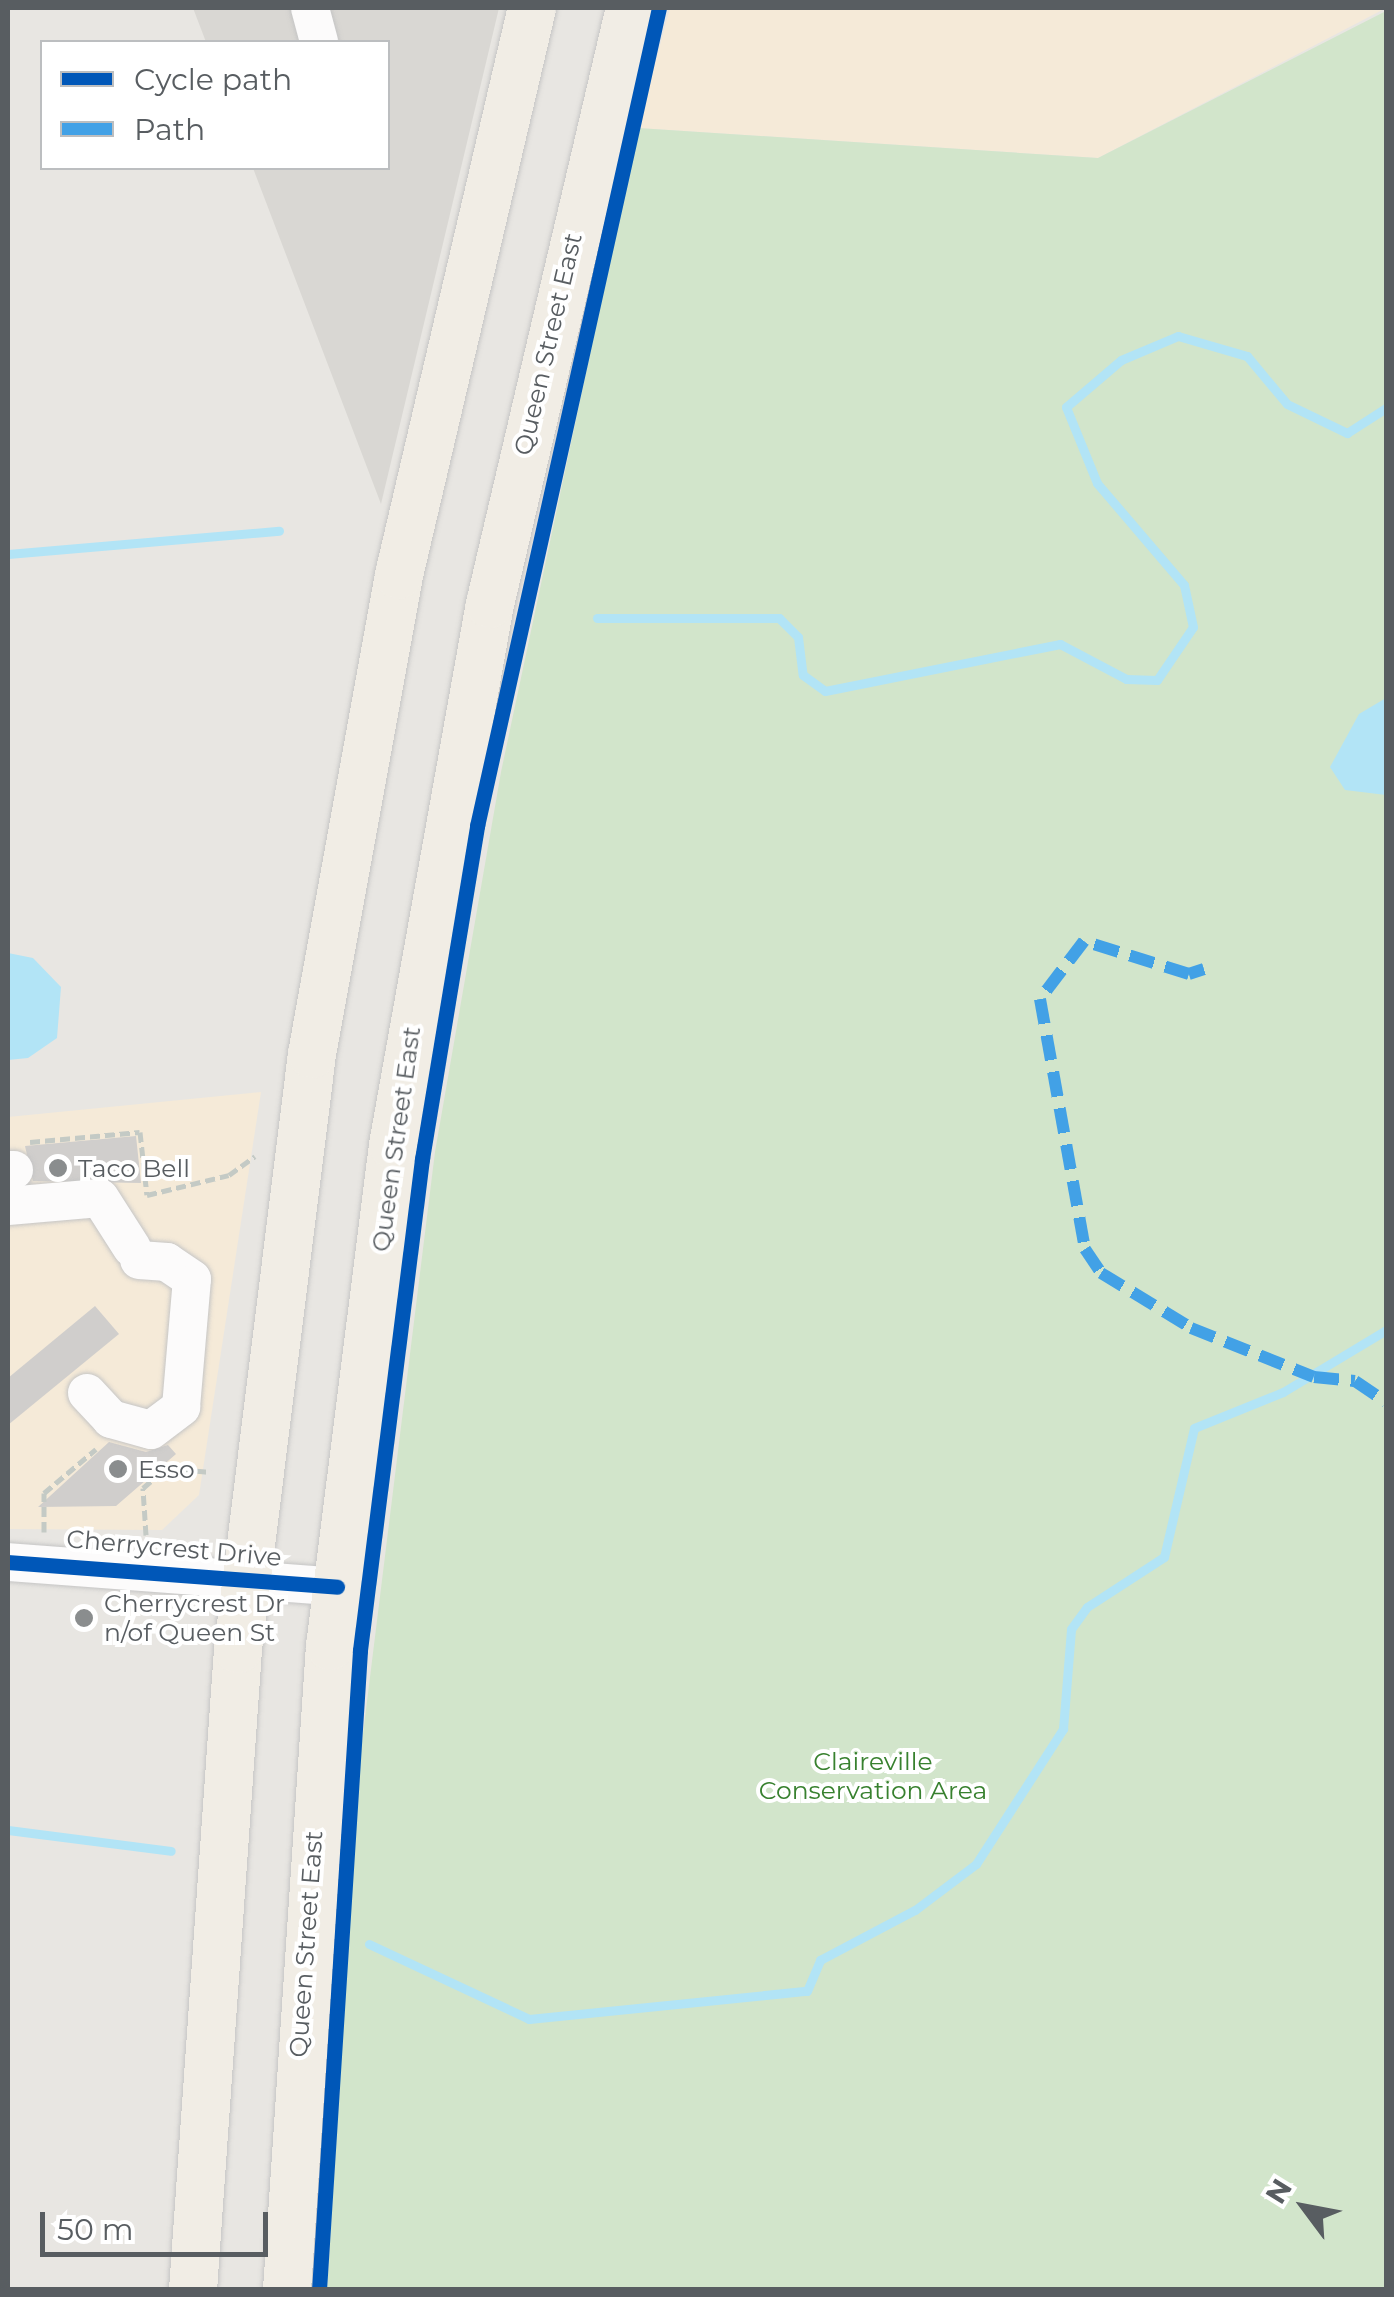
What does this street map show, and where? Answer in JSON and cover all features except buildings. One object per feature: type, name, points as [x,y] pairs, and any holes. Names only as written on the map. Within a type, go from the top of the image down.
[{"type":"main road","points":[[192,2290],[202,2096],[246,1577],[343,872],[403,556],[532,8]]},
{"type":"main road","name":"Queen Street East","points":[[286,2290],[336,1587],[428,927],[518,473],[630,8]]},
{"type":"street","points":[[310,8],[318,40]]},
{"type":"street","points":[[9,1172],[100,1198],[135,1254],[168,1262],[192,1279],[181,1407],[151,1430],[111,1419],[87,1393]]},
{"type":"street","name":"Cherrycrest Drive","points":[[8,1562],[246,1577],[336,1587]]},
{"type":"path","points":[[9,1172],[140,1132],[146,1195],[229,1176],[255,1156]]},
{"type":"path","points":[[44,1532],[44,1493],[112,1436]]},
{"type":"path","points":[[146,1535],[143,1488],[166,1468],[211,1472]]},
{"type":"shaded area","points":[[193,8],[499,8],[381,504],[254,170],[390,170],[390,40],[205,40]]},
{"type":"shaded area","points":[[670,8],[1386,8],[1098,158],[638,128]]},
{"type":"shaded area","points":[[261,1092],[199,1495],[162,1530],[8,1529],[8,1117]]},
{"type":"green space","name":"Claireville Conservation Area","points":[[1386,11],[1386,2289],[327,2290],[360,1758],[435,1152],[501,772],[638,128],[1098,158]]},
{"type":"water","points":[[1386,698],[1386,795],[1345,790],[1330,767],[1359,714]]},
{"type":"water","points":[[8,953],[33,958],[61,987],[57,1038],[28,1058],[8,1060]]},
{"type":"waterway","points":[[597,618],[779,618],[798,637],[803,675],[825,691],[1060,644],[1126,679],[1157,680],[1193,627],[1184,585],[1097,483],[1066,407],[1121,360],[1178,336],[1247,356],[1287,404],[1347,433],[1386,408]]},
{"type":"waterway","points":[[8,554],[279,531]]},
{"type":"waterway","points":[[369,1944],[529,2019],[807,1991],[820,1960],[915,1910],[976,1864],[1063,1729],[1071,1629],[1087,1607],[1164,1557],[1194,1428],[1283,1392],[1386,1330]]},
{"type":"waterway","points":[[8,1830],[171,1851]]},
{"type":"marked path","points":[[1204,969],[1189,974],[1084,941],[1040,999],[1085,1249],[1101,1273],[1191,1328],[1314,1377],[1355,1381],[1386,1402]]},
{"type":"cycle path","points":[[319,2290],[360,1650],[422,1159],[477,826],[659,8]]},
{"type":"cycle path","points":[[8,1562],[337,1587]]},
{"type":"place","name":"Taco Bell","points":[[58,1168]]},
{"type":"place","name":"Esso","points":[[118,1469]]},
{"type":"place","name":"Cherrycrest Dr n/of Queen St","points":[[84,1618]]}]
